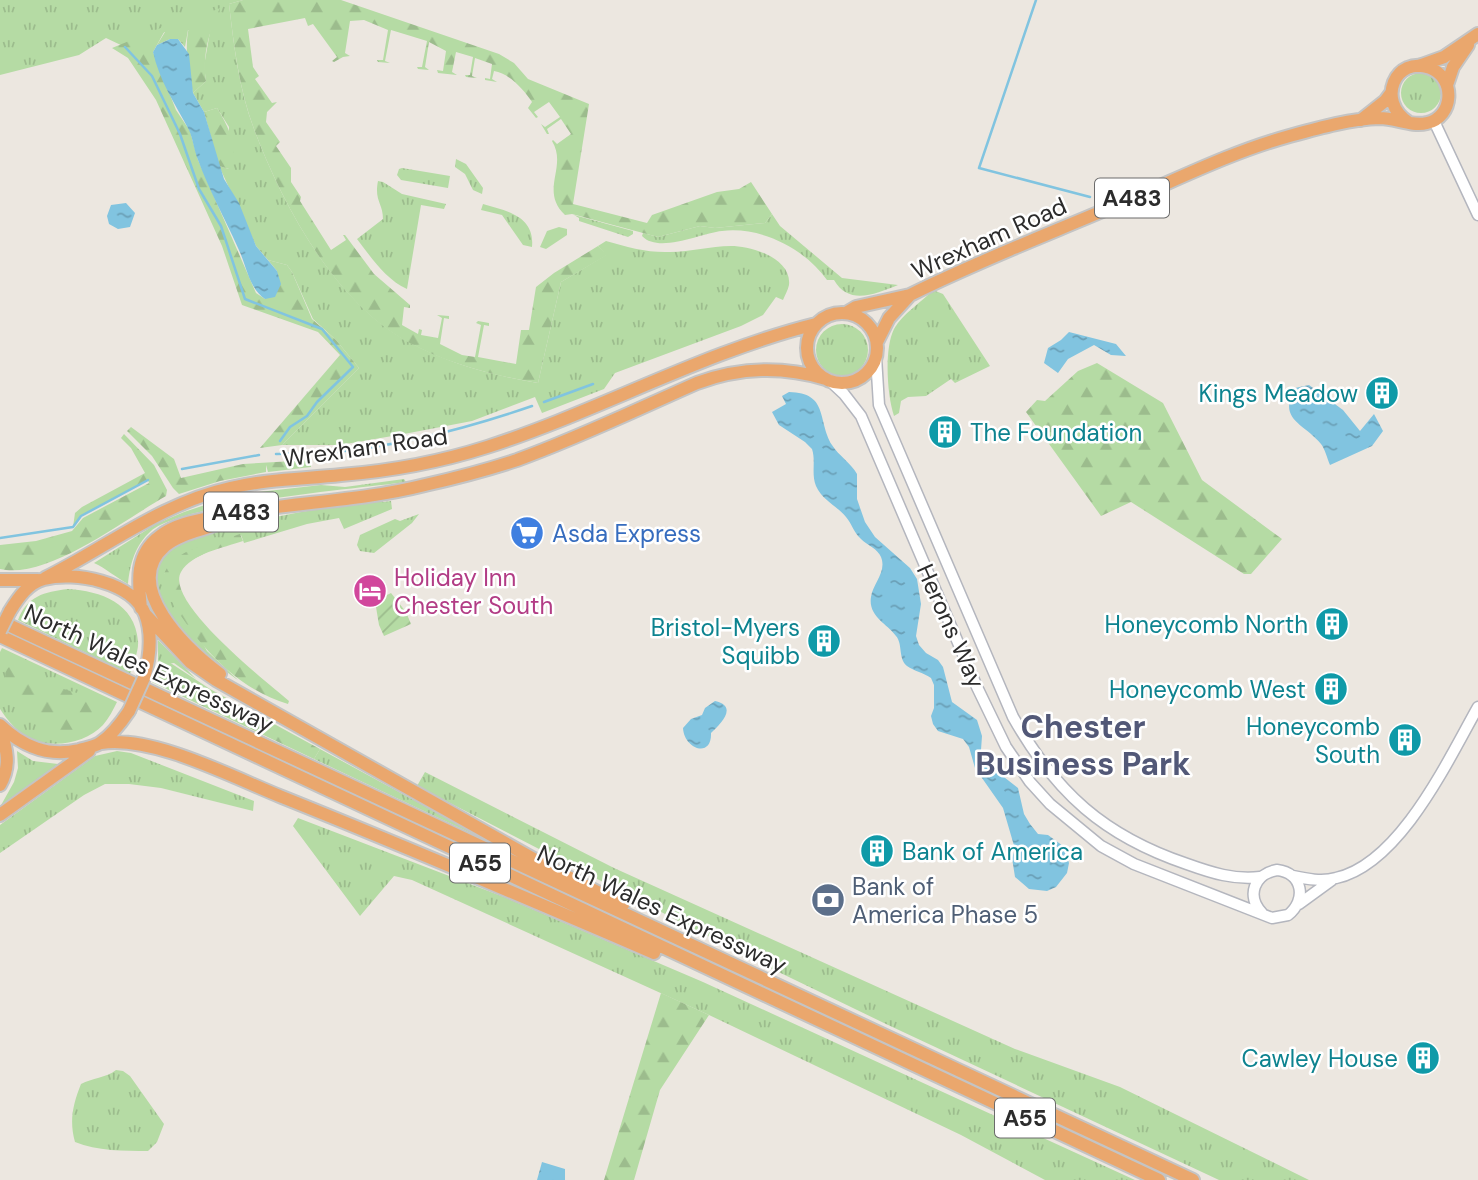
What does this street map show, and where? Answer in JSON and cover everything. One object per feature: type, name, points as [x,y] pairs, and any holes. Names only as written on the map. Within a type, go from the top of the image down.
[{"type":"highway","name":"A483","points":[[1391,93],[1397,77],[1408,68],[1444,57],[1477,35]]},
{"type":"highway","name":"A483","points":[[1408,122],[1416,124],[1434,121],[1441,116],[1448,102],[1447,85],[1459,56],[1477,35]]},
{"type":"highway","points":[[1419,66],[1436,71],[1447,85]]},
{"type":"highway","points":[[1391,93],[1395,110],[1408,122]]},
{"type":"highway","name":"Wrexham Road","points":[[1361,120],[1391,93]]},
{"type":"highway","name":"Wrexham Road","points":[[846,313],[856,307],[910,295],[1224,159],[1286,137],[1361,120],[1391,119],[1408,122]]},
{"type":"highway","name":"Wrexham Road","points":[[877,342],[889,318],[910,295]]},
{"type":"highway","points":[[834,313],[855,315],[867,323],[877,342],[872,366],[857,380],[843,383],[827,380],[808,359],[807,343],[816,324],[834,313]]},
{"type":"highway","name":"Wrexham Road","points":[[43,579],[89,556],[150,518],[201,496],[266,481],[390,470],[456,456],[511,438],[777,335],[816,324]]},
{"type":"highway","name":"Wrexham Road","points":[[98,744],[112,733],[129,711],[144,678],[150,634],[138,579],[140,564],[148,548],[176,527],[239,512],[404,489],[480,471],[518,460],[727,373],[775,369],[827,380]]},
{"type":"highway","points":[[239,512],[219,525],[166,545],[154,562],[150,585],[162,614],[189,648],[218,672],[284,717]]},
{"type":"highway","points":[[0,580],[88,578],[120,589],[190,662],[216,680],[540,862],[793,993]]},
{"type":"highway","points":[[0,634],[5,616],[26,589],[43,579]]},
{"type":"highway","name":"North Wales Expressway","points":[[5,616],[793,993],[1193,1180]]},
{"type":"highway","name":"North Wales Expressway","points":[[0,634],[1159,1180]]},
{"type":"highway","points":[[0,727],[39,751],[69,752],[98,744],[127,741],[196,762],[335,818],[892,1055]]},
{"type":"highway","points":[[0,727],[8,756],[7,770],[0,785]]},
{"type":"highway","points":[[0,815],[98,744]]},
{"type":"street","points":[[1434,121],[1478,215]]},
{"type":"street","name":"Herons Way","points":[[876,357],[879,405],[900,456],[1013,717],[1045,767],[1066,792],[1092,815],[1142,846],[1216,874],[1238,878],[1260,877]]},
{"type":"street","name":"Herons Way","points":[[827,380],[844,394],[861,416],[977,687],[1006,747],[1030,782],[1060,813],[1101,846],[1134,864],[1262,913]]},
{"type":"street","points":[[1332,879],[1311,880],[1277,870],[1260,877],[1253,893],[1255,905],[1262,913],[1272,918],[1288,915],[1332,879],[1356,870],[1377,856],[1403,832],[1478,708]]},
{"type":"street","points":[[1293,876],[1300,889],[1298,905]]},
{"type":"green space","points":[[0,0],[243,0],[229,4],[244,99],[266,158],[295,218],[334,276],[356,302],[407,341],[454,362],[538,383],[561,282],[606,255],[598,246],[606,241],[662,252],[723,246],[749,248],[769,255],[784,268],[788,276],[788,289],[783,300],[776,297],[763,315],[741,326],[615,373],[604,389],[542,413],[535,397],[472,421],[404,434],[340,445],[282,445],[359,368],[336,340],[313,319],[287,265],[268,260],[256,246],[219,166],[229,169],[229,127],[217,108],[204,112],[193,93],[206,81],[204,66],[211,26],[188,30],[185,47],[178,39],[170,39],[157,45],[165,32],[125,47],[106,38],[79,55],[0,75]]},
{"type":"green space","points":[[243,0],[341,0],[499,54],[514,63],[528,79],[589,104],[573,204],[647,223],[652,215],[717,192],[739,189],[751,182],[772,214],[765,223],[715,228],[700,226],[658,237],[572,214],[565,215],[554,197],[557,160],[552,141],[557,144],[571,134],[561,119],[547,129],[547,134],[541,124],[545,127],[560,117],[549,102],[534,112],[538,117],[536,118],[528,108],[532,102],[511,79],[494,71],[492,79],[497,82],[485,80],[490,79],[492,64],[475,58],[472,76],[477,78],[466,77],[465,75],[470,75],[473,57],[456,52],[452,72],[457,75],[438,73],[437,70],[443,71],[446,51],[429,42],[425,67],[429,70],[418,69],[417,67],[422,67],[427,41],[391,30],[385,61],[390,63],[378,62],[377,60],[383,60],[388,30],[364,20],[350,21],[345,53],[350,56],[334,62],[332,61],[337,57],[313,24],[308,26],[305,18],[248,29],[253,67],[259,76],[255,79],[272,103],[277,102],[267,112],[266,122],[280,142],[276,146],[291,168],[291,182],[301,197],[300,201],[331,250],[346,240],[345,235],[374,274],[410,305],[410,308],[404,307],[402,325],[418,334],[419,329],[422,330],[421,335],[438,338],[442,318],[437,315],[449,316],[449,319],[444,318],[440,344],[462,355],[475,357],[481,325],[476,323],[489,323],[489,326],[484,325],[478,357],[516,364],[521,330],[529,330],[536,287],[598,246],[607,255],[561,282],[538,383],[487,372],[438,356],[406,341],[356,302],[334,276],[295,218],[266,158],[244,98],[229,4]]},
{"type":"green space","points":[[220,8],[207,44],[206,81],[193,93],[187,47],[191,20]]},
{"type":"green space","points":[[168,25],[153,52],[176,110],[190,131],[198,160],[256,293],[265,299],[277,271],[268,260],[287,265],[312,319],[336,340],[359,368],[282,445],[260,448],[340,355],[318,332],[242,305],[222,246],[156,100],[128,58],[112,48]]},
{"type":"green space","points":[[1421,73],[1429,74],[1435,79],[1440,85],[1440,101],[1435,107],[1429,112],[1421,113],[1413,112],[1407,107],[1402,101],[1401,93],[1402,85],[1407,79],[1413,74]]},
{"type":"green space","points":[[217,108],[232,141],[234,163],[229,169],[219,166],[204,112]]},
{"type":"green space","points":[[456,159],[466,164],[483,188],[482,194],[473,190],[465,174],[455,167]]},
{"type":"green space","points":[[402,168],[450,176],[448,188],[401,180],[397,175]]},
{"type":"green space","points":[[378,181],[402,194],[446,204],[444,209],[421,205],[407,289],[385,274],[357,239],[383,219],[377,193]]},
{"type":"green space","points":[[483,204],[518,216],[529,228],[532,247],[523,245],[502,215],[481,210]]},
{"type":"green space","points":[[772,214],[780,226],[842,278],[898,285],[863,296],[847,293],[834,280],[827,280],[794,250],[767,236],[752,232],[722,231],[669,243],[649,241],[642,236],[643,233],[658,237],[700,226],[715,228],[765,223]]},
{"type":"green space","points":[[574,215],[633,231],[633,234],[628,237],[579,221]]},
{"type":"green space","points":[[559,227],[567,229],[567,235],[546,249],[540,247],[547,231]]},
{"type":"green space","points":[[933,290],[943,294],[990,366],[955,383],[951,379],[926,396],[908,397],[901,401],[899,413],[894,416],[888,372],[891,338],[902,318]]},
{"type":"green space","points":[[842,324],[852,326],[860,332],[866,340],[866,360],[860,368],[852,374],[842,376],[832,374],[824,368],[818,360],[816,350],[818,340],[824,332],[832,326]]},
{"type":"green space","points":[[1097,363],[1163,403],[1202,480],[1282,539],[1251,574],[1244,574],[1131,502],[1101,516],[1026,412],[1037,400],[1045,401],[1078,371]]},
{"type":"green space","points":[[131,427],[174,459],[181,478],[243,464],[311,460],[311,467],[268,472],[266,465],[266,472],[220,481],[179,494],[152,456],[127,431]]},
{"type":"green space","points":[[124,434],[154,465],[167,490],[166,496],[63,557],[19,570],[0,569],[0,545],[36,541],[72,531],[83,518],[149,483],[148,480],[81,516],[73,527],[75,513],[82,507],[145,473],[131,448],[121,438]]},
{"type":"green space","points":[[404,479],[406,482],[233,505],[169,521],[151,531],[141,542],[132,562],[128,584],[94,563],[156,524],[214,502],[259,492],[321,485],[345,487]]},
{"type":"green space","points":[[381,499],[383,502],[391,501],[392,509],[344,529],[339,518],[307,524],[244,543],[241,535],[164,574],[207,651],[238,680],[192,642],[164,607],[156,589],[156,571],[164,554],[178,545],[201,536],[266,519]]},
{"type":"green space","points":[[419,514],[412,523],[374,553],[360,551],[357,545],[360,535],[395,519],[400,521]]},
{"type":"green space","points":[[240,534],[243,541],[193,560],[181,572],[180,585],[202,621],[241,660],[289,701],[288,704],[248,686],[215,658],[186,624],[163,586],[164,574],[179,556]]},
{"type":"green space","points":[[68,589],[104,596],[123,608],[130,617],[138,645],[130,674],[18,620],[31,600]]},
{"type":"green space","points":[[391,593],[406,612],[411,624],[384,636],[379,625],[375,601]]},
{"type":"green space","points":[[158,640],[196,679],[174,663],[158,665]]},
{"type":"green space","points":[[2,648],[117,702],[107,720],[88,736],[59,744],[40,742],[22,733],[0,709]]},
{"type":"green space","points":[[17,661],[47,683],[107,700],[87,726],[68,733],[47,730],[23,714],[10,698],[5,670]]},
{"type":"green space","points":[[169,662],[210,689],[320,749],[314,759],[152,682],[158,665]]},
{"type":"green space","points":[[320,749],[500,847],[314,759]]},
{"type":"green space","points":[[17,751],[33,761],[58,764],[0,807],[14,782],[18,768]]},
{"type":"green space","points":[[117,751],[131,753],[254,801],[253,811],[161,788],[105,784],[84,795],[0,853],[0,825],[95,756]]},
{"type":"green space","points":[[425,772],[614,868],[1015,1049],[1120,1087],[1309,1180],[1219,1180],[760,963],[417,786]]},
{"type":"green space","points":[[298,818],[504,897],[703,982],[1135,1180],[1045,1180],[961,1135],[709,1015],[412,880],[394,876],[360,916],[293,826]]},
{"type":"green space","points":[[661,993],[709,1015],[660,1090],[634,1180],[604,1180]]},
{"type":"green space","points":[[116,1070],[130,1076],[164,1124],[157,1142],[148,1151],[101,1149],[75,1142],[73,1113],[81,1084]]},
{"type":"water","points":[[170,39],[178,39],[189,54],[193,93],[204,112],[224,179],[239,203],[256,246],[277,271],[281,284],[275,297],[265,299],[251,282],[202,171],[189,130],[159,72],[153,52],[157,45]]},
{"type":"water","points":[[126,203],[135,213],[130,227],[118,229],[109,224],[107,216],[111,205]]},
{"type":"water","points":[[1069,332],[1116,344],[1126,356],[1111,355],[1094,345],[1068,359],[1058,373],[1044,363],[1048,348]]},
{"type":"water","points":[[1309,385],[1343,410],[1360,431],[1374,414],[1383,431],[1372,446],[1330,465],[1321,444],[1295,420],[1289,407],[1295,388]]},
{"type":"water","points":[[789,392],[810,397],[816,403],[832,445],[857,474],[857,499],[865,522],[875,537],[910,568],[917,579],[921,604],[916,636],[919,645],[943,667],[952,702],[977,720],[982,736],[981,750],[986,763],[1018,788],[1024,814],[1038,834],[1048,835],[1063,846],[1069,863],[1067,873],[1056,887],[1047,891],[1029,889],[1015,877],[1012,858],[1015,849],[1003,808],[975,768],[969,747],[963,739],[938,731],[933,724],[931,716],[934,708],[934,685],[931,678],[904,663],[898,639],[872,609],[872,592],[882,568],[880,554],[859,537],[846,517],[819,491],[815,481],[812,449],[779,425],[772,412],[786,404],[782,396]]},
{"type":"water","points":[[715,701],[726,707],[725,716],[711,733],[707,746],[693,746],[683,728],[691,719],[702,715],[705,708]]},
{"type":"water","points":[[542,1162],[565,1169],[565,1180],[537,1180]]},
{"type":"waterway","points":[[1036,0],[979,168],[1090,197]]},
{"type":"waterway","points":[[125,47],[152,76],[180,134],[199,189],[221,226],[245,299],[322,329],[353,367],[317,402],[307,416],[290,427],[280,441]]},
{"type":"waterway","points":[[544,402],[593,384]]},
{"type":"waterway","points":[[276,454],[328,453],[386,445],[460,428],[532,406]]},
{"type":"waterway","points":[[182,469],[259,455]]},
{"type":"waterway","points":[[0,538],[73,527],[81,516],[148,480]]},
{"type":"place","name":"Kings Meadow","points":[[1382,393]]},
{"type":"place","name":"The Foundation","points":[[945,432]]},
{"type":"place","name":"Asda Express","points":[[527,533]]},
{"type":"place","name":"Holiday Inn Chester South","points":[[370,591]]},
{"type":"place","name":"Honeycomb North","points":[[1332,624]]},
{"type":"place","name":"Bristol-Myers Squibb","points":[[824,641]]},
{"type":"place","name":"Honeycomb West","points":[[1331,689]]},
{"type":"place","name":"Honeycomb South","points":[[1405,740]]},
{"type":"place","name":"Bank of America","points":[[877,851]]},
{"type":"place","name":"Bank of America Phase 5","points":[[828,900]]},
{"type":"place","name":"Cawley House","points":[[1423,1058]]},
{"type":"district","name":"Chester Business Park","points":[[1083,746]]}]
